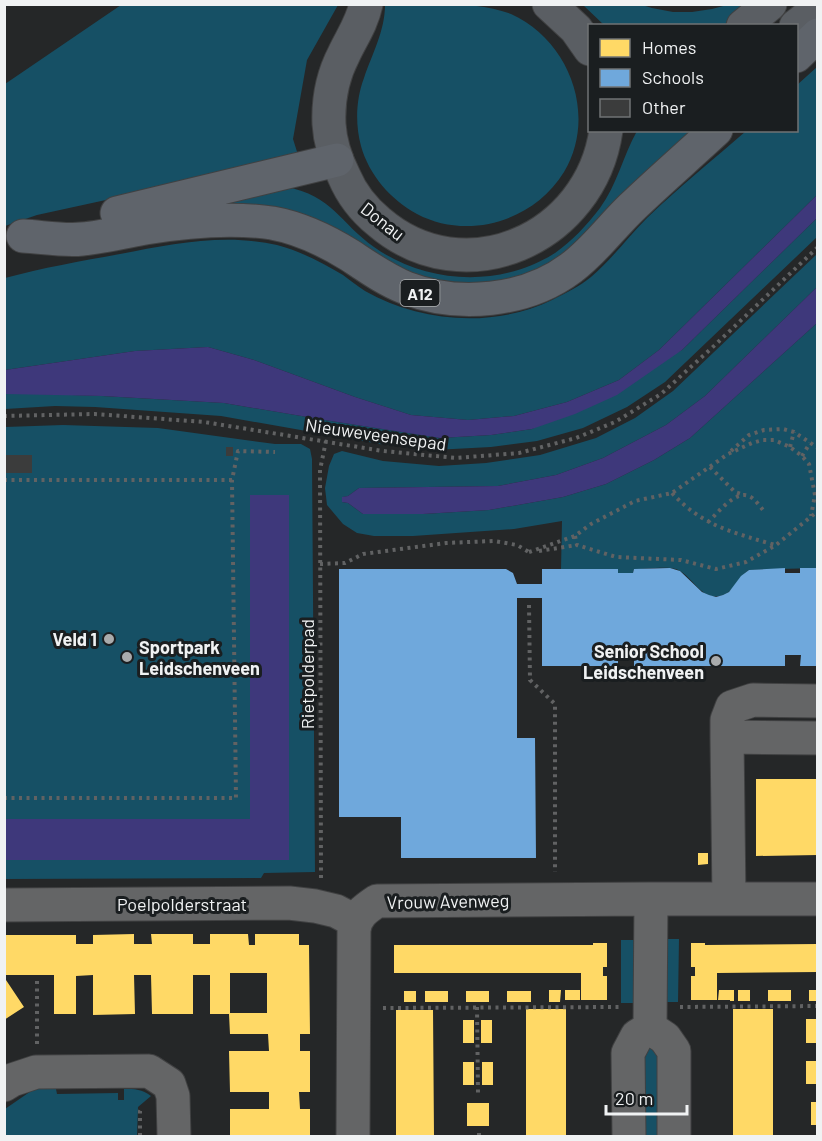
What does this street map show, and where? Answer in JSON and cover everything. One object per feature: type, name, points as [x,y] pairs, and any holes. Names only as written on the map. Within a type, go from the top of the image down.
[{"type":"highway","points":[[798,54],[818,35]]},
{"type":"highway","name":"A12","points":[[14,238],[80,239],[204,221],[255,221],[292,228],[311,235],[350,255],[389,281],[419,293],[462,300],[495,298],[527,290],[569,270],[582,260],[644,195],[714,132]]},
{"type":"highway","name":"A12","points":[[14,238],[337,160]]},
{"type":"main road","points":[[549,4],[576,29],[588,46]]},
{"type":"main road","points":[[745,24],[770,4]]},
{"type":"main road","points":[[798,24],[818,9]]},
{"type":"main road","name":"Donau","points":[[364,14],[342,58],[332,87],[329,126],[337,160],[357,200],[392,232],[414,244],[458,255],[476,255],[524,243],[549,228],[580,196],[589,182],[601,153],[606,132]]},
{"type":"street","points":[[729,899],[727,720],[732,707],[753,700],[818,701]]},
{"type":"street","points":[[727,737],[818,738]]},
{"type":"street","points":[[650,1028],[651,899]]},
{"type":"street","name":"Vrouw Avenweg","points":[[355,921],[364,909],[377,902],[818,899]]},
{"type":"street","name":"Poelpolderstraat","points":[[4,905],[289,903],[336,911],[355,921]]},
{"type":"street","points":[[353,1137],[353,942],[355,921]]},
{"type":"street","points":[[629,1137],[628,1053],[637,1036],[650,1028]]},
{"type":"street","points":[[650,1028],[665,1038],[674,1051],[674,1137]]},
{"type":"street","points":[[4,1085],[36,1072],[148,1071],[169,1084],[173,1096],[174,1137]]},
{"type":"path","name":"Nieuweveensepad","points":[[4,416],[95,414],[204,422],[383,451],[456,458],[519,453],[576,438],[615,422],[661,394],[818,247]]},
{"type":"path","points":[[529,552],[575,536],[591,524],[635,501],[672,493],[728,454],[749,435],[765,430],[783,429],[794,432],[818,448]]},
{"type":"path","points":[[763,440],[765,430]]},
{"type":"path","points":[[790,447],[794,432]]},
{"type":"path","points":[[728,454],[763,440],[774,440],[790,447],[809,464],[816,494],[811,516]]},
{"type":"path","name":"Rietpolderpad","points":[[315,906],[321,895],[320,470],[326,441]]},
{"type":"path","points":[[802,456],[810,443]]},
{"type":"path","points":[[4,798],[236,798],[232,480],[238,451],[275,452]]},
{"type":"path","points":[[710,466],[735,492],[751,496],[763,510]]},
{"type":"path","points":[[4,480],[232,480]]},
{"type":"path","points":[[672,493],[684,506],[708,522],[732,533],[776,545]]},
{"type":"path","points":[[708,522],[732,499],[742,494]]},
{"type":"path","points":[[320,564],[345,563],[363,554],[446,543],[494,541],[517,545],[529,552],[576,545],[616,557],[681,560],[716,569],[746,562],[776,545],[818,511]]},
{"type":"path","points":[[575,536],[576,545]]},
{"type":"path","points":[[529,605],[530,680],[555,704],[555,900]]},
{"type":"path","points":[[36,1072],[37,979]]},
{"type":"path","points":[[732,1006],[818,1006]]},
{"type":"path","points":[[477,1007],[478,1093]]},
{"type":"path","points":[[396,1008],[566,1007]]},
{"type":"shaded area","points":[[449,4],[497,10],[511,14],[531,26],[549,42],[562,60],[572,81],[577,104],[578,127],[574,150],[564,172],[536,203],[498,222],[457,226],[437,222],[417,214],[398,202],[375,177],[361,146],[357,112],[361,86],[380,33],[385,5]]},
{"type":"shaded area","points":[[121,5],[338,5],[307,60],[293,139],[299,158],[37,215],[5,226],[5,84]]},
{"type":"shaded area","points":[[583,5],[642,5],[673,12],[692,12],[727,5],[752,5],[725,24],[603,24]]},
{"type":"shaded area","points":[[817,67],[817,195],[659,350],[619,380],[567,402],[514,416],[468,420],[411,415],[254,360],[208,347],[135,351],[5,370],[5,278],[76,262],[198,241],[237,240],[277,245],[327,266],[365,291],[387,302],[433,315],[482,318],[530,309],[562,295],[591,277],[659,207],[745,132],[798,132],[798,84]]},
{"type":"shaded area","points":[[637,132],[699,132],[562,259],[511,282],[446,286],[216,201],[286,187],[302,191],[325,203],[362,238],[394,259],[440,274],[463,277],[487,276],[511,272],[534,264],[555,253],[573,238],[590,221],[606,199]]},
{"type":"shaded area","points":[[817,195],[817,218],[682,350],[617,395],[575,414],[532,429],[491,435],[440,438],[224,403],[102,396],[5,394],[5,370],[135,351],[208,347],[254,360],[411,415],[468,420],[514,416],[567,402],[619,380],[659,350]]},
{"type":"shaded area","points":[[817,218],[817,237],[665,382],[627,407],[583,428],[537,441],[491,447],[434,450],[380,444],[221,416],[95,407],[55,406],[5,409],[4,394],[11,393],[102,396],[224,403],[440,438],[491,435],[532,429],[682,350]]},
{"type":"shaded area","points":[[817,254],[817,287],[705,396],[666,425],[603,458],[556,475],[498,486],[359,488],[343,497],[342,502],[348,503],[363,514],[423,514],[489,510],[563,497],[606,484],[654,460],[690,438],[817,323],[817,568],[749,570],[731,590],[723,595],[715,596],[703,592],[682,572],[672,568],[634,569],[633,573],[618,573],[618,569],[561,569],[562,521],[514,529],[413,536],[374,536],[357,533],[343,524],[327,505],[325,488],[329,466],[334,454],[342,451],[383,461],[439,466],[486,463],[540,455],[596,438],[635,418],[673,391]]},
{"type":"shaded area","points":[[817,287],[817,323],[690,438],[654,460],[606,484],[563,497],[489,510],[423,514],[363,514],[348,503],[342,502],[342,497],[348,496],[359,488],[498,486],[556,475],[603,458],[666,425],[705,396]]},
{"type":"shaded area","name":"Sportpark Leidschenveen","points":[[63,425],[158,428],[275,444],[301,444],[310,449],[312,459],[315,872],[264,873],[261,878],[5,879],[5,860],[289,860],[288,495],[250,495],[250,819],[5,819],[5,427]]},
{"type":"shaded area","points":[[250,495],[289,495],[289,860],[5,860],[5,819],[250,819]]},
{"type":"shaded area","points":[[664,939],[679,939],[678,1002],[663,1002]]},
{"type":"shaded area","points":[[621,940],[640,940],[640,1003],[621,1003]]},
{"type":"shaded area","points":[[647,1043],[662,1050],[663,1136],[640,1136],[639,1049]]},
{"type":"shaded area","points":[[34,1089],[56,1089],[57,1094],[118,1093],[118,1100],[124,1100],[124,1089],[138,1090],[151,1096],[138,1107],[137,1136],[5,1136],[5,1109]]},
{"type":"building: Homes","points":[[756,779],[818,779],[818,855],[756,856]]},
{"type":"building: Homes","points":[[698,853],[708,853],[708,864],[698,865]]},
{"type":"building: Homes","points":[[134,934],[134,944],[152,944],[151,934],[193,934],[193,944],[210,944],[210,934],[248,934],[249,945],[255,945],[255,934],[299,934],[299,945],[309,945],[310,1034],[300,1034],[300,1051],[310,1051],[310,1092],[299,1092],[300,1109],[310,1109],[310,1136],[230,1136],[230,1109],[269,1109],[269,1092],[230,1092],[229,1051],[269,1051],[268,1034],[230,1034],[229,1014],[210,1014],[210,975],[193,975],[193,1014],[152,1014],[151,975],[134,975],[135,1014],[93,1015],[93,975],[76,976],[76,1014],[54,1014],[54,975],[4,975],[4,935],[76,935],[76,944],[93,944],[93,935]],"holes":[[[230,973],[267,973],[267,1013],[230,1013]]]},
{"type":"building: Homes","points":[[593,943],[607,943],[607,967],[603,967],[603,976],[607,976],[607,1000],[581,1000],[581,973],[394,973],[394,945],[593,945]]},
{"type":"building: Homes","points":[[691,943],[705,943],[705,945],[818,944],[818,972],[717,973],[717,1000],[691,1000],[691,976],[695,976],[695,967],[691,967]]},
{"type":"building: Homes","points":[[4,977],[24,1007],[4,1020]]},
{"type":"building: Homes","points":[[549,990],[561,990],[560,1002],[549,1002]]},
{"type":"building: Homes","points":[[565,990],[580,990],[580,1000],[565,1000]]},
{"type":"building: Homes","points":[[719,990],[734,990],[734,1001],[718,1000]]},
{"type":"building: Homes","points":[[738,990],[750,990],[750,1001],[738,1001]]},
{"type":"building: Homes","points":[[768,990],[791,990],[791,1001],[768,1001]]},
{"type":"building: Homes","points":[[809,990],[818,990],[818,1001],[809,1001]]},
{"type":"building: Homes","points":[[404,991],[416,991],[416,1002],[404,1002]]},
{"type":"building: Homes","points":[[425,991],[448,991],[448,1002],[425,1002]]},
{"type":"building: Homes","points":[[466,991],[489,991],[489,1002],[466,1002]]},
{"type":"building: Homes","points":[[507,991],[531,991],[531,1002],[507,1002]]},
{"type":"building: Homes","points":[[526,1009],[566,1009],[566,1136],[526,1136]]},
{"type":"building: Homes","points":[[733,1009],[773,1009],[773,1136],[733,1136]]},
{"type":"building: Homes","points":[[396,1010],[433,1010],[434,1136],[396,1136]]},
{"type":"building: Homes","points":[[806,1019],[817,1019],[817,1043],[806,1043]]},
{"type":"building: Homes","points":[[463,1020],[474,1020],[474,1043],[463,1043]]},
{"type":"building: Homes","points":[[481,1020],[492,1020],[492,1043],[481,1043]]},
{"type":"building: Homes","points":[[806,1061],[817,1061],[817,1084],[806,1084]]},
{"type":"building: Homes","points":[[463,1062],[474,1062],[474,1085],[463,1085]]},
{"type":"building: Homes","points":[[482,1062],[493,1062],[493,1085],[482,1085]]},
{"type":"building: Homes","points":[[811,1102],[818,1102],[818,1125],[811,1125]]},
{"type":"building: Homes","points":[[467,1103],[489,1103],[489,1126],[467,1126]]},
{"type":"building: Schools","points":[[670,568],[680,571],[702,592],[716,597],[729,592],[741,576],[749,570],[785,568],[785,573],[800,573],[800,568],[818,568],[818,666],[800,666],[801,655],[785,655],[785,666],[634,666],[634,655],[618,655],[618,666],[542,666],[542,598],[517,598],[517,738],[535,738],[536,858],[401,858],[401,817],[339,817],[339,569],[506,569],[513,573],[517,584],[542,584],[542,569],[618,569],[618,573],[633,573],[634,569]]},
{"type":"building: Other","points":[[226,447],[233,447],[233,456],[226,456]]},
{"type":"building: Other","points":[[4,455],[32,455],[32,473],[4,473]]},
{"type":"place","name":"Veld 1","points":[[109,639]]},
{"type":"place","name":"Sportpark Leidschenveen","points":[[127,657]]},
{"type":"place","name":"Senior School Leidschenveen","points":[[716,661]]}]
